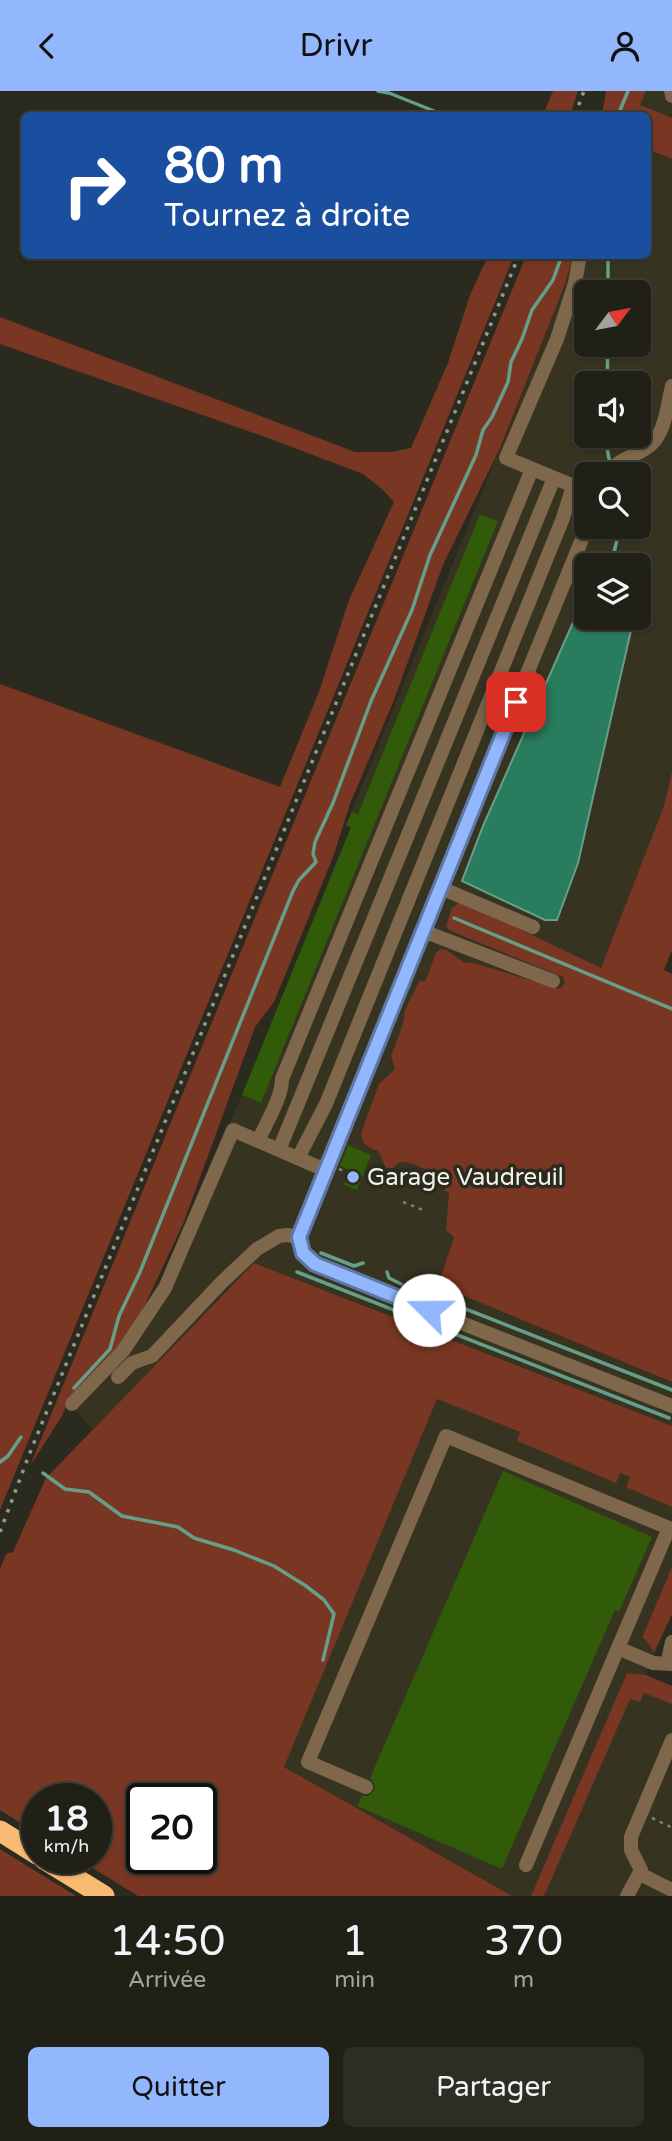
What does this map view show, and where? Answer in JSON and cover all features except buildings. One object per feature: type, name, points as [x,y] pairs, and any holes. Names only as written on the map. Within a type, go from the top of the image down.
[{"type":"highway","points":[[0,1831],[21,1844]]},
{"type":"highway","points":[[68,1874],[104,1896]]},
{"type":"street","points":[[670,91],[672,96]]},
{"type":"street","points":[[574,486],[506,458],[556,339],[575,283],[579,259]]},
{"type":"street","points":[[622,462],[656,440],[672,386]]},
{"type":"street","points":[[258,1141],[271,1109],[279,1098],[282,1079],[532,469]]},
{"type":"street","points":[[279,1150],[554,478]]},
{"type":"street","points":[[298,1158],[326,1104],[563,518],[574,499]]},
{"type":"street","points":[[582,539],[423,932],[331,1169],[299,1237],[303,1253],[322,1268],[672,1406]]},
{"type":"street","points":[[441,888],[533,927]]},
{"type":"street","points":[[423,932],[553,981]]},
{"type":"street","points":[[72,1404],[123,1351],[165,1288],[233,1131],[331,1169]]},
{"type":"street","points":[[118,1377],[132,1363],[152,1356],[257,1249],[279,1236],[299,1237]]},
{"type":"street","points":[[366,1787],[308,1762],[446,1436],[671,1529],[526,1865]]},
{"type":"street","points":[[618,1648],[653,1663],[672,1664],[669,1654],[672,1642]]},
{"type":"street","points":[[627,1896],[640,1874],[640,1864],[631,1850],[631,1837],[672,1740]]},
{"type":"street","points":[[640,1874],[672,1889]]},
{"type":"path","points":[[331,1169],[349,1173]]},
{"type":"path","points":[[402,1202],[423,1210]]},
{"type":"path","points":[[666,1824],[671,1827]]},
{"type":"shaded area","points":[[553,91],[578,91],[571,112],[544,112]]},
{"type":"shaded area","points":[[606,91],[646,91],[640,105],[672,118],[672,159],[651,150],[651,112],[602,112]]},
{"type":"shaded area","points":[[646,91],[672,91],[672,771],[664,806],[550,1102],[457,1228],[438,1284],[672,1382],[672,1426],[254,1263],[93,1429],[68,1403],[123,1341],[162,1281],[242,1095],[351,828],[346,825],[565,284],[572,259],[651,259],[651,112],[636,112]]},
{"type":"shaded area","points":[[487,259],[513,259],[0,1510],[0,684],[280,787],[320,689],[349,600],[394,502],[363,474],[0,344],[0,317],[355,452],[391,452],[411,448],[448,363],[470,295]]},
{"type":"shaded area","points":[[525,259],[572,259],[565,284],[500,448],[443,565],[394,700],[350,804],[333,857],[274,1002],[255,1027],[183,1224],[142,1311],[123,1341],[68,1401],[62,1416],[30,1466]]},
{"type":"shaded area","points":[[574,620],[574,630],[631,630],[578,863],[557,920],[545,920],[462,881],[483,826]]},
{"type":"shaded area","points":[[672,771],[672,950],[664,970],[672,974],[672,1382],[438,1285],[454,1237],[446,1230],[449,1193],[444,1190],[446,1184],[433,1174],[408,1163],[400,1162],[393,1168],[386,1168],[378,1151],[364,1143],[361,1133],[379,1084],[395,1069],[391,1056],[403,1024],[405,1010],[420,980],[425,982],[440,949],[447,950],[464,963],[470,962],[560,989],[565,983],[563,977],[451,931],[446,926],[452,908],[461,901],[601,968],[664,806]]},
{"type":"shaded area","points":[[254,1263],[672,1426],[672,1507],[626,1487],[630,1477],[620,1473],[616,1483],[520,1442],[517,1440],[520,1432],[437,1399],[284,1767],[512,1896],[138,1896],[102,1874],[112,1874],[112,1783],[21,1783],[21,1823],[0,1810],[0,1569],[6,1554],[13,1552],[46,1478]]},
{"type":"shaded area","points":[[437,1399],[672,1493],[672,1614],[646,1675],[672,1686],[672,1896],[512,1896],[284,1767]]},
{"type":"shaded area","points":[[672,1567],[672,1614],[654,1652],[642,1638]]},
{"type":"shaded area","points":[[627,1673],[646,1675],[672,1686],[672,1704],[644,1693],[640,1702],[630,1699],[544,1896],[531,1896]]},
{"type":"shaded area","points":[[0,1849],[21,1862],[21,1874],[40,1874],[76,1896],[0,1896]]},
{"type":"waterway","points":[[378,91],[436,112]]},
{"type":"waterway","points":[[619,112],[628,91]]},
{"type":"waterway","points":[[316,862],[313,854],[315,842],[333,803],[371,701],[412,610],[430,555],[476,455],[483,430],[508,382],[511,362],[532,310],[553,280],[561,259]]},
{"type":"waterway","points":[[608,259],[608,280]]},
{"type":"waterway","points":[[607,371],[608,357]]},
{"type":"waterway","points":[[607,448],[609,459]]},
{"type":"waterway","points":[[614,553],[617,539]]},
{"type":"waterway","points":[[74,1388],[110,1349],[119,1316],[140,1272],[293,891],[299,880],[316,862]]},
{"type":"waterway","points":[[454,918],[672,1009]]},
{"type":"waterway","points":[[321,1253],[354,1266],[363,1263]]},
{"type":"waterway","points":[[297,1272],[669,1418]]},
{"type":"waterway","points":[[387,1272],[389,1278],[401,1284]]},
{"type":"waterway","points":[[417,1290],[672,1390]]},
{"type":"waterway","points":[[0,1462],[8,1456],[21,1437]]},
{"type":"waterway","points":[[43,1473],[65,1489],[89,1492],[122,1516],[178,1527],[194,1538],[274,1566],[306,1586],[324,1600],[334,1614],[323,1660]]},
{"type":"railway","points":[[576,112],[584,91]]},
{"type":"railway","points":[[0,1532],[29,1455],[517,259]]},
{"type":"place","name":"Garage Vaudreuil","points":[[353,1177]]},
{"type":"route","points":[[429,1310],[322,1268],[303,1253],[299,1237],[516,702]]}]
